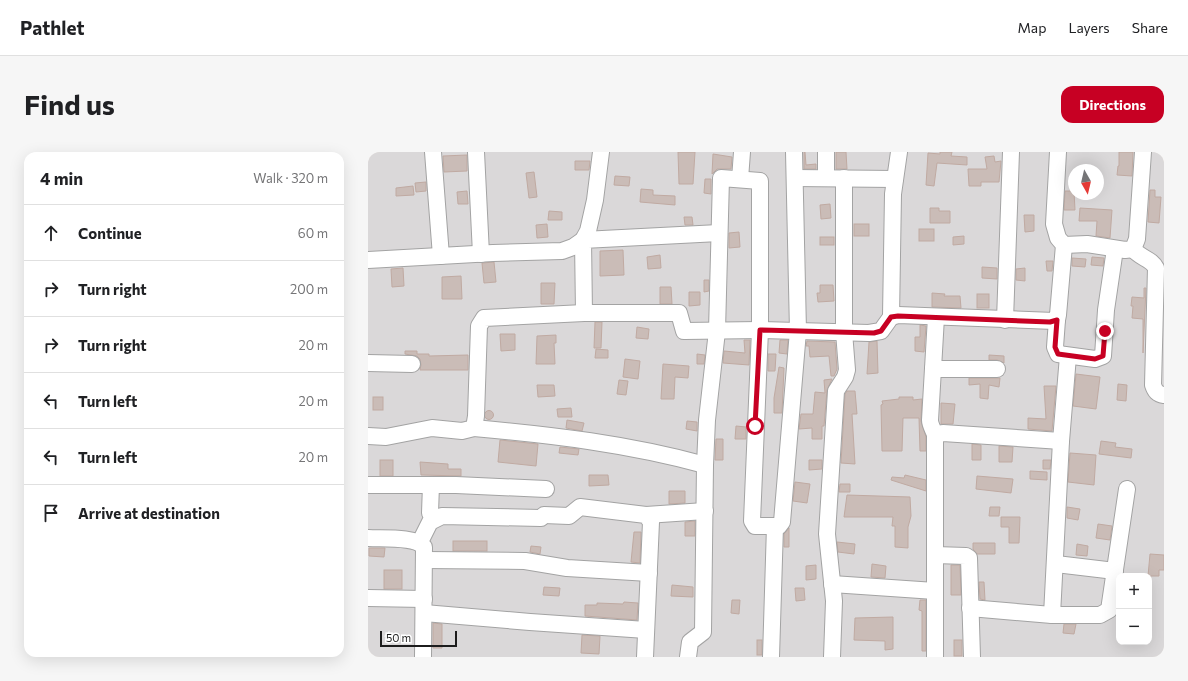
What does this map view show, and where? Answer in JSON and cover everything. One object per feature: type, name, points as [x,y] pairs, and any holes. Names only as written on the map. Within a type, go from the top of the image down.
[{"type":"street","points":[[433,152],[441,256]]},
{"type":"street","points":[[476,152],[481,254]]},
{"type":"street","points":[[368,260],[562,251],[573,247],[583,240],[588,231],[595,200],[601,152]]},
{"type":"street","points":[[740,179],[742,152]]},
{"type":"street","points":[[688,657],[690,642],[704,632],[705,465],[707,420],[717,331],[721,178],[760,181],[760,330],[752,521],[755,526],[779,526],[782,522],[798,331],[794,152]]},
{"type":"street","points":[[826,152],[826,178]]},
{"type":"street","points":[[474,428],[476,416],[479,326],[484,318],[584,313],[679,313],[684,331],[760,330],[869,334],[878,332],[884,328],[891,317],[893,194],[899,152]]},
{"type":"street","points":[[1005,320],[1011,152]]},
{"type":"street","points":[[1058,152],[1054,224],[1058,238],[1064,246],[1055,351],[1058,354],[1095,359],[1103,356],[1106,310],[1115,249]]},
{"type":"street","points":[[1133,249],[1137,239],[1143,152]]},
{"type":"street","points":[[795,178],[895,179]]},
{"type":"street","points":[[832,657],[834,600],[828,547],[828,524],[836,391],[845,377],[847,370],[844,332],[844,178]]},
{"type":"street","points":[[583,240],[719,233]]},
{"type":"street","points":[[583,240],[584,313]]},
{"type":"street","points":[[1064,246],[1087,244],[1115,249],[1133,249]]},
{"type":"street","points":[[1133,249],[1138,255],[1158,258],[1156,268],[1153,385],[1155,391],[1164,395]]},
{"type":"street","points":[[891,317],[936,317],[1050,322],[1057,320]]},
{"type":"street","points":[[935,657],[934,446],[936,435],[930,427],[930,420],[936,317]]},
{"type":"street","points":[[1052,615],[1056,564],[1061,441],[1068,356]]},
{"type":"street","points":[[368,363],[412,364]]},
{"type":"street","points":[[932,369],[997,369]]},
{"type":"street","points":[[368,436],[386,437],[432,428],[462,431],[474,428],[530,433],[632,447],[705,465]]},
{"type":"street","points":[[936,435],[943,433],[1061,441]]},
{"type":"street","points":[[430,513],[432,484]]},
{"type":"street","points":[[368,485],[432,484],[546,489]]},
{"type":"street","points":[[970,608],[1052,615],[1105,614],[1109,610],[1127,489]]},
{"type":"street","points":[[420,542],[430,522],[442,516],[569,516],[580,508],[646,515],[705,511]]},
{"type":"street","points":[[645,657],[651,522],[646,515]]},
{"type":"street","points":[[771,657],[774,526]]},
{"type":"street","points":[[368,538],[412,540],[420,542],[424,547],[425,560],[422,657]]},
{"type":"street","points":[[935,555],[966,556],[969,558],[972,657]]},
{"type":"street","points":[[425,560],[525,561],[567,568],[649,573]]},
{"type":"street","points":[[1056,564],[1115,571]]},
{"type":"street","points":[[832,584],[935,590]]},
{"type":"street","points":[[368,598],[530,622],[646,630]]},
{"type":"shaded area","points":[[368,152],[1164,152],[1164,657],[368,657]]},
{"type":"building","points":[[678,152],[695,152],[693,184],[679,184]]},
{"type":"building","points":[[804,152],[806,165],[816,164],[816,169],[804,169]]},
{"type":"building","points":[[836,152],[846,152],[847,169],[836,169]]},
{"type":"building","points":[[940,152],[952,152],[951,156],[967,157],[967,165],[937,163],[934,186],[926,185],[928,153],[940,154]]},
{"type":"building","points":[[1119,152],[1133,152],[1132,176],[1117,175],[1119,166]]},
{"type":"building","points":[[713,154],[732,157],[731,169],[717,169],[712,174]]},
{"type":"building","points":[[467,155],[467,171],[444,172],[443,156]]},
{"type":"building","points":[[994,156],[995,162],[1001,161],[999,182],[981,182],[981,186],[969,186],[968,169],[987,169],[985,157]]},
{"type":"building","points":[[575,161],[590,161],[589,170],[575,170]]},
{"type":"building","points":[[534,172],[537,197],[529,198],[526,173]]},
{"type":"building","points":[[615,176],[630,177],[629,186],[614,185]]},
{"type":"building","points":[[705,179],[711,179],[711,194],[704,193]]},
{"type":"building","points":[[426,182],[426,191],[416,192],[415,183]]},
{"type":"building","points":[[413,186],[414,195],[396,196],[396,188]]},
{"type":"building","points":[[641,189],[653,190],[653,195],[675,196],[675,205],[640,202]]},
{"type":"building","points":[[1150,190],[1155,190],[1155,197],[1161,197],[1159,223],[1148,222]]},
{"type":"building","points":[[467,191],[468,204],[458,204],[457,192]]},
{"type":"building","points":[[1065,191],[1068,191],[1068,200],[1074,200],[1075,210],[1064,210]]},
{"type":"building","points":[[830,204],[831,218],[821,219],[820,205]]},
{"type":"building","points":[[930,208],[939,208],[939,211],[950,211],[950,223],[930,223]]},
{"type":"building","points":[[1080,208],[1112,210],[1110,238],[1096,236],[1097,221],[1079,221]]},
{"type":"building","points":[[549,211],[562,212],[562,220],[548,220]]},
{"type":"building","points":[[1024,215],[1034,215],[1034,231],[1025,232]]},
{"type":"building","points":[[684,217],[692,217],[693,225],[685,225]]},
{"type":"building","points":[[547,224],[548,237],[537,238],[536,225]]},
{"type":"building","points":[[854,224],[869,224],[869,236],[854,236]]},
{"type":"building","points":[[919,229],[934,229],[934,241],[919,241]]},
{"type":"building","points":[[739,232],[740,247],[729,248],[729,233]]},
{"type":"building","points":[[964,236],[964,244],[953,245],[953,237]]},
{"type":"building","points":[[820,237],[834,237],[834,245],[820,245]]},
{"type":"building","points":[[623,250],[624,275],[600,276],[600,251]]},
{"type":"building","points":[[660,255],[661,268],[648,269],[647,257]]},
{"type":"building","points":[[1092,257],[1104,258],[1103,266],[1091,265]]},
{"type":"building","points":[[1072,258],[1086,259],[1085,267],[1072,266]]},
{"type":"building","points":[[1046,261],[1053,261],[1052,271],[1047,271]]},
{"type":"building","points":[[494,262],[496,282],[484,283],[482,263]]},
{"type":"building","points":[[982,267],[997,268],[997,279],[982,278]]},
{"type":"building","points":[[403,268],[404,286],[392,287],[391,269]]},
{"type":"building","points":[[1025,268],[1025,281],[1016,280],[1016,269]]},
{"type":"building","points":[[461,276],[462,299],[442,299],[442,277]]},
{"type":"building","points":[[704,280],[709,280],[709,291],[704,292]]},
{"type":"building","points":[[541,283],[555,283],[554,304],[541,304]]},
{"type":"building","points":[[820,285],[833,285],[834,301],[818,302],[817,293],[820,293]]},
{"type":"building","points":[[660,287],[671,287],[672,304],[660,304]]},
{"type":"building","points":[[1144,288],[1146,288],[1143,353],[1143,319],[1132,318],[1133,306],[1131,306],[1132,297],[1144,298]]},
{"type":"building","points":[[689,292],[700,292],[700,305],[689,306]]},
{"type":"building","points":[[932,293],[945,294],[944,296],[960,296],[961,308],[932,307]]},
{"type":"building","points":[[977,294],[989,294],[989,308],[977,308]]},
{"type":"building","points":[[595,322],[602,322],[601,348],[594,348]]},
{"type":"building","points":[[920,325],[926,326],[924,352],[915,351],[915,337],[920,337]]},
{"type":"building","points":[[637,327],[649,329],[648,339],[636,338]]},
{"type":"building","points":[[500,334],[515,334],[515,350],[501,351]]},
{"type":"building","points":[[556,335],[556,343],[554,343],[555,364],[536,364],[537,336]]},
{"type":"building","points":[[744,340],[750,340],[749,365],[723,363],[724,351],[745,353]]},
{"type":"building","points":[[780,340],[788,340],[787,354],[779,353]]},
{"type":"building","points":[[807,341],[835,342],[837,369],[834,376],[831,376],[829,356],[810,357],[809,346],[806,346]]},
{"type":"building","points":[[877,341],[878,373],[867,374],[869,342]]},
{"type":"building","points":[[596,349],[608,350],[608,358],[595,358]]},
{"type":"building","points":[[405,351],[417,351],[417,354],[429,354],[429,356],[468,355],[468,370],[420,370],[420,359],[417,356],[405,354]]},
{"type":"building","points":[[697,354],[705,355],[704,364],[697,364]]},
{"type":"building","points":[[768,354],[776,354],[775,371],[768,371]]},
{"type":"building","points":[[989,355],[1004,356],[1004,363],[997,360],[989,360]]},
{"type":"building","points":[[625,359],[640,361],[638,379],[623,377]]},
{"type":"building","points":[[663,364],[689,366],[688,378],[675,377],[674,399],[661,399]]},
{"type":"building","points":[[779,367],[784,368],[782,413],[774,413],[774,398]]},
{"type":"building","points":[[1076,374],[1100,377],[1096,409],[1073,406]]},
{"type":"building","points":[[969,378],[1000,378],[999,387],[989,385],[988,399],[980,398],[980,384],[969,385]]},
{"type":"building","points":[[832,379],[827,390],[824,426],[822,426],[822,439],[812,439],[812,428],[799,429],[801,414],[813,414],[815,392],[825,393],[824,380]]},
{"type":"building","points":[[619,380],[628,381],[626,395],[617,394]]},
{"type":"building","points":[[1118,384],[1127,385],[1126,401],[1117,400]]},
{"type":"building","points":[[537,385],[554,385],[555,396],[538,397]]},
{"type":"building","points":[[1044,386],[1056,386],[1052,431],[1028,429],[1028,418],[1046,419]]},
{"type":"building","points":[[847,391],[855,391],[857,414],[852,414],[855,464],[841,463],[845,394]]},
{"type":"building","points":[[373,397],[383,397],[383,410],[373,410]]},
{"type":"building","points":[[899,397],[913,397],[913,400],[922,399],[921,421],[926,437],[926,451],[920,451],[919,418],[903,418],[902,451],[882,451],[882,401],[899,399]]},
{"type":"building","points":[[941,403],[955,404],[953,424],[941,424]]},
{"type":"building","points":[[571,408],[572,417],[558,417],[557,409]]},
{"type":"building","points":[[487,411],[491,411],[493,415],[491,419],[487,419],[485,417],[485,413]]},
{"type":"building","points":[[567,420],[584,423],[582,431],[566,428]]},
{"type":"building","points":[[687,421],[697,422],[697,431],[686,429]]},
{"type":"building","points":[[736,426],[746,427],[746,439],[735,439]]},
{"type":"building","points":[[716,439],[723,439],[723,460],[715,460]]},
{"type":"building","points":[[500,440],[538,444],[536,466],[498,462]]},
{"type":"building","points":[[1101,441],[1116,443],[1115,447],[1132,449],[1131,458],[1099,454]]},
{"type":"building","points":[[972,444],[981,445],[981,460],[972,460]]},
{"type":"building","points":[[999,446],[1013,447],[1012,462],[999,462]]},
{"type":"building","points":[[560,447],[579,449],[578,455],[559,453]]},
{"type":"building","points":[[1070,453],[1096,455],[1094,485],[1068,482]]},
{"type":"building","points":[[380,460],[393,460],[393,476],[380,476]]},
{"type":"building","points":[[809,460],[822,460],[822,469],[809,470]]},
{"type":"building","points":[[1043,460],[1051,460],[1050,469],[1043,469]]},
{"type":"building","points":[[420,462],[448,464],[448,469],[461,469],[461,476],[421,475]]},
{"type":"building","points":[[1030,471],[1047,472],[1047,480],[1030,479]]},
{"type":"building","points":[[589,475],[608,475],[609,485],[589,486]]},
{"type":"building","points":[[905,475],[926,480],[926,491],[891,480],[892,477],[904,478]]},
{"type":"building","points":[[977,476],[1013,479],[1011,493],[976,489]]},
{"type":"building","points":[[795,482],[810,484],[807,503],[793,501]]},
{"type":"building","points":[[840,484],[850,484],[850,492],[839,492]]},
{"type":"building","points":[[669,491],[685,491],[685,503],[669,504]]},
{"type":"building","points":[[847,495],[910,497],[911,516],[908,527],[908,548],[895,547],[895,526],[892,526],[893,517],[844,517]]},
{"type":"building","points":[[990,507],[1000,507],[999,516],[989,516]]},
{"type":"building","points":[[1067,507],[1080,509],[1078,520],[1067,518]]},
{"type":"building","points":[[1001,517],[1020,517],[1019,543],[1009,543],[1009,527],[1001,527]]},
{"type":"building","points":[[695,521],[695,536],[685,536],[685,522]]},
{"type":"building","points":[[1098,524],[1112,526],[1110,540],[1096,538]]},
{"type":"building","points":[[789,528],[789,547],[784,547],[784,534]]},
{"type":"building","points":[[634,532],[641,532],[640,563],[631,562]]},
{"type":"building","points":[[453,541],[487,541],[487,551],[453,551]]},
{"type":"building","points":[[837,542],[855,544],[854,554],[838,552]]},
{"type":"building","points":[[973,543],[995,543],[995,554],[977,554],[973,549]]},
{"type":"building","points":[[1077,544],[1088,546],[1087,556],[1076,555]]},
{"type":"building","points":[[531,546],[541,547],[540,554],[530,552]]},
{"type":"building","points":[[369,548],[385,548],[384,557],[369,556]]},
{"type":"building","points":[[1150,554],[1164,555],[1164,570],[1159,570],[1159,576],[1152,576],[1152,573],[1148,573]]},
{"type":"building","points":[[872,564],[886,566],[885,578],[871,577]]},
{"type":"building","points":[[816,565],[816,579],[806,580],[806,566]]},
{"type":"building","points":[[951,565],[960,565],[961,595],[951,595]]},
{"type":"building","points":[[384,570],[402,570],[402,589],[384,589]]},
{"type":"building","points":[[979,582],[984,582],[985,600],[980,599]]},
{"type":"building","points":[[672,585],[693,587],[693,597],[671,596]]},
{"type":"building","points":[[544,587],[560,588],[559,596],[543,595]]},
{"type":"building","points":[[795,588],[804,588],[805,600],[796,601]]},
{"type":"building","points":[[732,600],[740,600],[739,614],[731,613]]},
{"type":"building","points":[[920,600],[926,600],[926,651],[922,651],[922,611],[919,610]]},
{"type":"building","points":[[624,602],[638,603],[637,620],[585,616],[585,605],[597,605],[597,603],[623,604]]},
{"type":"building","points":[[893,617],[893,649],[885,650],[885,641],[854,640],[855,618]]},
{"type":"building","points":[[433,623],[442,624],[442,648],[433,648]]},
{"type":"building","points":[[1064,624],[1076,624],[1074,634],[1063,633]]},
{"type":"building","points":[[582,635],[600,636],[599,654],[581,653]]},
{"type":"building","points":[[757,640],[762,640],[762,655],[757,655]]},
{"type":"building","points":[[954,640],[962,640],[962,656],[954,656]]},
{"type":"route","points":[[755,426],[760,330],[869,334],[881,331],[891,317],[898,316],[1050,322],[1057,320],[1055,351],[1058,354],[1095,359],[1103,356],[1105,331]]}]
